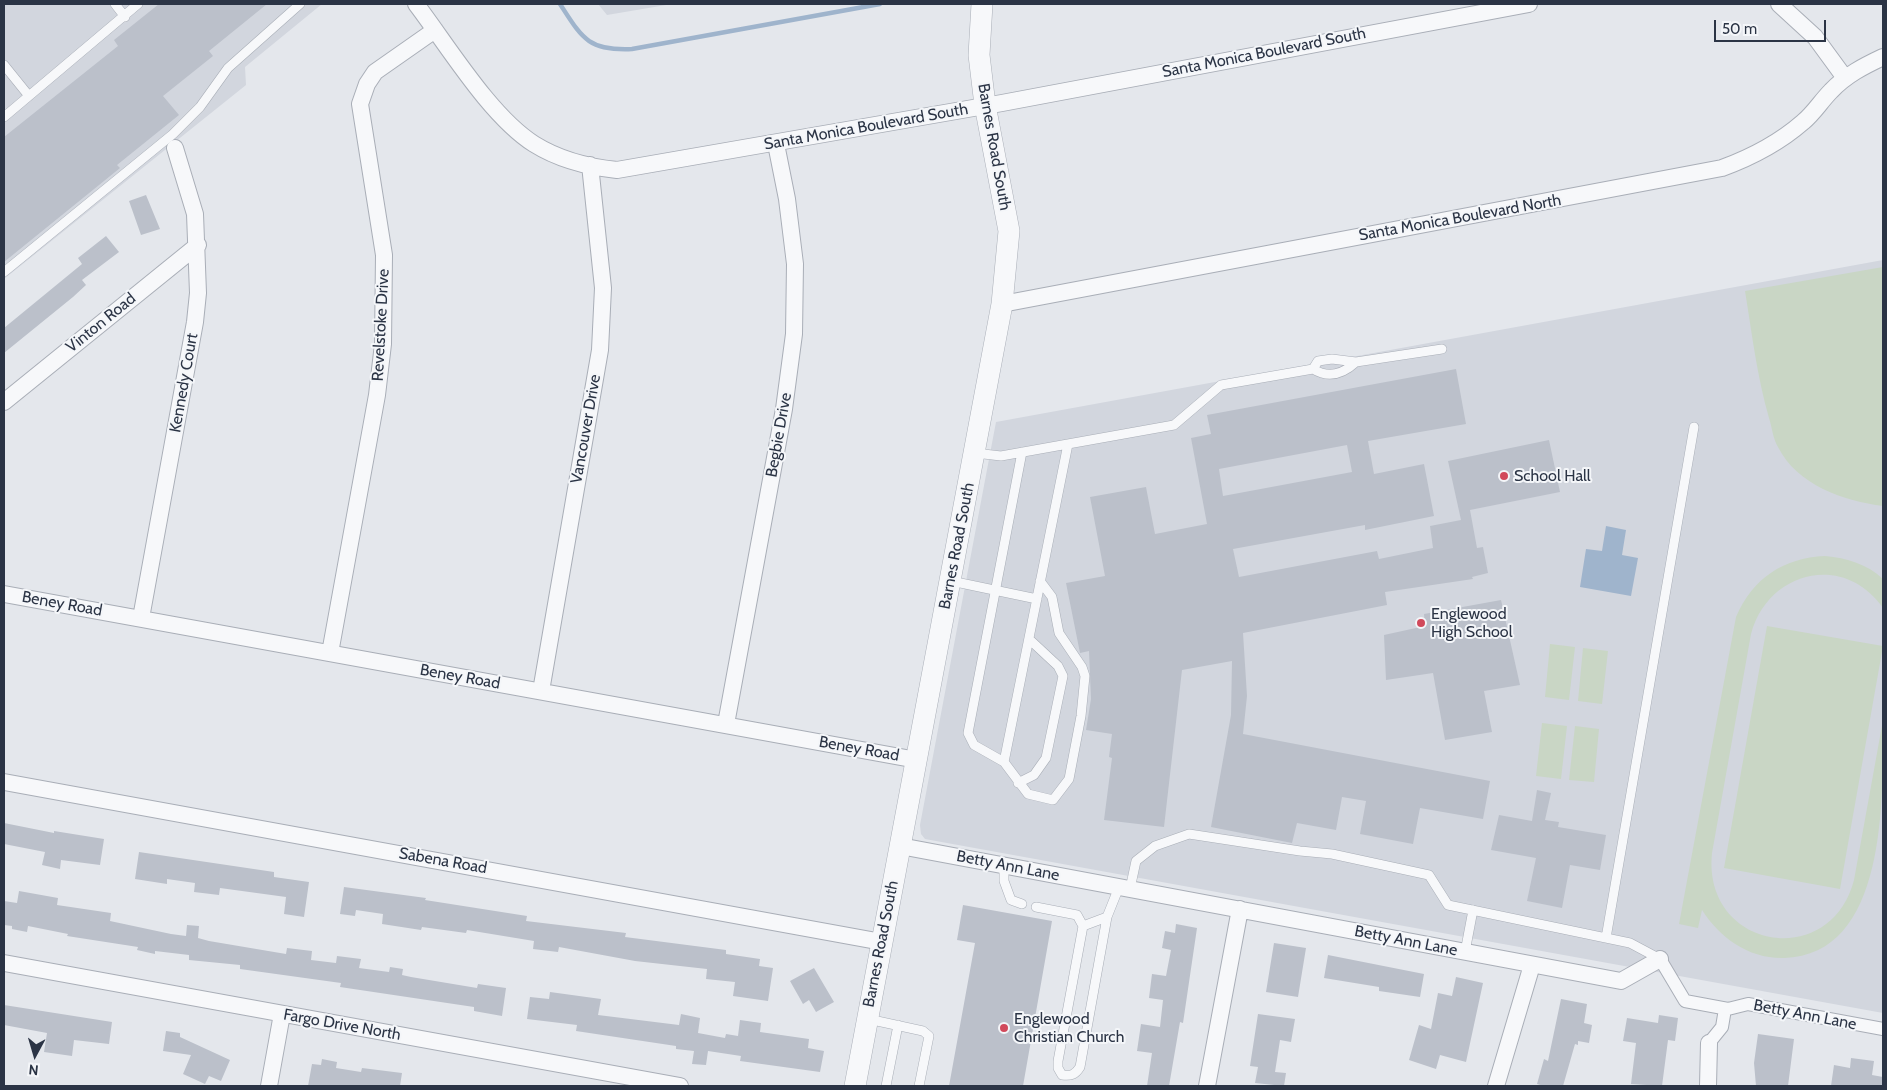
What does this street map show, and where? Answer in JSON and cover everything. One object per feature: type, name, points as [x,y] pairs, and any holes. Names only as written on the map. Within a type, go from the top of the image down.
[{"type":"street","name":"Santa Monica Boulevard South","points":[[416,4],[489,102],[516,129],[546,151],[566,160],[617,170],[776,144],[1529,4]]},
{"type":"street","name":"Barnes Road South","points":[[855,1086],[1002,304],[1009,231],[985,105],[979,55],[982,4]]},
{"type":"street","points":[[1779,4],[1815,37],[1845,78]]},
{"type":"street","name":"Revelstoke Drive","points":[[330,653],[377,395],[383,344],[384,255],[360,104],[366,84],[375,72],[435,30]]},
{"type":"street","name":"Santa Monica Boulevard North","points":[[1002,304],[1722,168],[1754,156],[1782,138],[1803,122],[1845,78],[1859,68],[1883,57]]},
{"type":"street","name":"Begbie Drive","points":[[726,724],[784,409],[794,334],[794,255],[787,199],[776,144]]},
{"type":"street","name":"Kennedy Court","points":[[141,618],[195,322],[198,293],[198,245],[195,214],[175,148]]},
{"type":"street","name":"Vancouver Drive","points":[[541,691],[600,350],[603,288],[590,166]]},
{"type":"street","name":"Vinton Road","points":[[4,402],[198,245]]},
{"type":"street","name":"Beney Road","points":[[4,594],[917,760]]},
{"type":"street","name":"Sabena Road","points":[[4,782],[882,942]]},
{"type":"street","name":"Betty Ann Lane","points":[[900,846],[1621,981],[1660,959],[1685,1001],[1726,1009],[1748,1004],[1883,1029]]},
{"type":"street","points":[[1207,1086],[1240,909]]},
{"type":"street","name":"Fargo Drive North","points":[[4,963],[680,1086]]},
{"type":"street","points":[[1496,1086],[1532,965]]},
{"type":"street","points":[[1708,1086],[1710,1044],[1722,1027],[1726,1009]]},
{"type":"street","points":[[269,1086],[282,1014]]},
{"type":"lane","points":[[115,4],[125,17]]},
{"type":"lane","points":[[4,117],[125,17],[138,4]]},
{"type":"lane","points":[[4,272],[173,134],[200,107],[228,68],[300,4]]},
{"type":"lane","points":[[4,65],[29,96]]},
{"type":"lane","points":[[1313,369],[1318,362],[1332,359],[1356,362],[1442,349]]},
{"type":"lane","points":[[974,453],[1001,456],[1174,424],[1221,385],[1313,369],[1322,374],[1335,375],[1356,362]]},
{"type":"lane","points":[[1606,938],[1694,427]]},
{"type":"lane","points":[[1004,762],[1068,444]]},
{"type":"lane","points":[[1022,452],[968,733],[974,745],[1004,762],[1018,783],[1033,797],[1054,800],[1069,779],[1085,676],[1082,667],[1061,638],[1052,598],[1040,581]]},
{"type":"lane","points":[[950,580],[1037,599]]},
{"type":"lane","points":[[1018,783],[1034,775],[1046,758],[1062,676],[1058,666],[1029,639]]},
{"type":"lane","points":[[1036,906],[1077,915],[1083,926],[1058,1061],[1058,1068],[1062,1075],[1070,1076],[1076,1073],[1080,1067],[1107,916],[1124,888],[1136,861],[1155,846],[1189,834],[1332,854],[1429,875],[1448,905],[1630,944],[1660,959]]},
{"type":"lane","points":[[1004,865],[1004,881],[1011,900],[1022,904]]},
{"type":"lane","points":[[1465,952],[1473,910]]},
{"type":"lane","points":[[1083,926],[1107,916]]},
{"type":"lane","points":[[868,1019],[922,1031],[929,1036],[919,1086]]},
{"type":"lane","points":[[886,1086],[898,1025]]},
{"type":"shaded area","points":[[4,4],[322,4],[245,67],[246,85],[4,279]]},
{"type":"shaded area","points":[[598,4],[672,4],[607,15]]},
{"type":"shaded area","name":"Englewood High School","points":[[1883,260],[1883,1013],[925,839],[921,834],[920,825],[996,422]]},
{"type":"green space","points":[[1883,267],[1883,506],[1853,500],[1823,489],[1797,472],[1786,460],[1775,440],[1761,386],[1745,291]]},
{"type":"green space","points":[[1825,556],[1841,558],[1856,563],[1870,569],[1883,579],[1883,608],[1867,590],[1848,580],[1829,575],[1809,576],[1790,583],[1773,595],[1760,612],[1751,634],[1712,853],[1714,885],[1727,911],[1746,928],[1770,937],[1796,937],[1820,928],[1841,909],[1854,880],[1883,720],[1882,791],[1879,830],[1872,868],[1861,903],[1843,931],[1818,950],[1784,958],[1771,957],[1747,951],[1737,945],[1717,929],[1702,910],[1698,928],[1679,924],[1736,617],[1751,591],[1771,573],[1796,561]]},
{"type":"green space","points":[[1767,626],[1883,646],[1840,889],[1724,868]]},
{"type":"green space","points":[[1550,644],[1575,647],[1569,700],[1545,697]]},
{"type":"green space","points":[[1583,648],[1608,651],[1602,704],[1578,701]]},
{"type":"green space","points":[[1542,723],[1567,726],[1561,779],[1536,776]]},
{"type":"green space","points":[[1575,726],[1599,729],[1594,782],[1569,780]]},
{"type":"water","points":[[1606,526],[1626,530],[1622,555],[1638,558],[1631,596],[1580,587],[1586,549],[1602,551]]},
{"type":"building","points":[[159,4],[267,4],[209,51],[213,56],[163,96],[179,115],[117,165],[120,168],[4,262],[4,137],[118,46],[114,40]]},
{"type":"building","points":[[146,195],[160,229],[141,235],[129,201]]},
{"type":"building","points":[[106,236],[119,252],[82,280],[86,285],[73,297],[4,353],[4,328],[82,264],[78,258]]},
{"type":"building","points":[[1456,369],[1466,424],[1368,441],[1374,474],[1424,464],[1434,516],[1365,530],[1365,525],[1233,549],[1239,577],[1377,551],[1379,559],[1433,548],[1430,526],[1461,520],[1448,461],[1549,440],[1560,492],[1470,510],[1477,548],[1483,547],[1488,573],[1472,577],[1473,579],[1385,592],[1387,605],[1243,633],[1247,696],[1243,734],[1490,781],[1483,819],[1420,808],[1413,844],[1360,834],[1366,801],[1342,797],[1336,830],[1297,823],[1292,843],[1211,827],[1231,715],[1232,661],[1182,670],[1164,827],[1104,820],[1112,758],[1109,757],[1112,734],[1086,730],[1091,699],[1089,651],[1080,653],[1066,583],[1105,576],[1090,497],[1146,487],[1155,534],[1207,524],[1191,438],[1211,434],[1207,415]],"holes":[[[1347,445],[1352,472],[1223,496],[1219,469]]]},
{"type":"building","points":[[1501,600],[1520,685],[1484,691],[1492,732],[1445,740],[1433,673],[1386,680],[1384,635],[1425,626],[1424,614]]},
{"type":"building","points":[[1537,790],[1551,793],[1545,820],[1559,822],[1558,827],[1606,835],[1600,870],[1570,865],[1562,908],[1527,901],[1536,858],[1491,850],[1499,815],[1532,821]]},
{"type":"building","points":[[4,823],[54,833],[54,831],[104,839],[100,865],[61,860],[60,869],[42,865],[45,852],[4,844]]},
{"type":"building","points":[[139,852],[274,872],[274,877],[309,882],[304,917],[284,914],[286,897],[220,888],[219,895],[194,892],[195,883],[167,879],[167,884],[135,879]]},
{"type":"building","points":[[344,887],[426,898],[425,900],[527,916],[526,921],[626,933],[625,937],[726,950],[726,954],[760,959],[759,966],[773,968],[768,1001],[733,996],[735,982],[706,979],[707,969],[635,961],[559,947],[558,952],[533,949],[534,941],[467,930],[466,933],[422,927],[421,930],[382,924],[383,914],[356,910],[355,916],[340,914]]},
{"type":"building","points":[[19,891],[58,898],[57,905],[111,913],[110,921],[171,934],[186,936],[187,925],[199,926],[198,938],[209,941],[286,954],[287,948],[312,951],[311,960],[336,963],[337,956],[361,959],[359,968],[389,972],[390,967],[403,969],[402,975],[411,977],[477,988],[478,984],[506,988],[502,1016],[474,1011],[474,1007],[340,987],[341,983],[240,969],[240,965],[189,960],[189,955],[155,951],[155,954],[137,950],[138,947],[67,936],[68,934],[28,926],[27,932],[12,929],[12,926],[4,925],[4,901],[17,903]]},
{"type":"building","points":[[963,905],[1052,921],[1023,1086],[949,1086],[975,943],[957,940]]},
{"type":"building","points":[[1176,924],[1197,928],[1183,1023],[1180,1022],[1169,1086],[1147,1086],[1152,1053],[1137,1051],[1141,1024],[1160,1027],[1163,1000],[1149,998],[1152,974],[1166,976],[1171,950],[1162,948],[1165,931],[1175,933]]},
{"type":"building","points":[[1274,943],[1306,948],[1298,997],[1266,992]]},
{"type":"building","points":[[1328,955],[1424,974],[1420,997],[1379,991],[1379,987],[1324,978]]},
{"type":"building","points":[[814,968],[834,1002],[816,1012],[809,1000],[803,1004],[790,981]]},
{"type":"building","points":[[1456,977],[1483,983],[1466,1062],[1440,1055],[1436,1069],[1409,1060],[1419,1025],[1431,1029],[1438,993],[1452,996]]},
{"type":"building","points":[[550,992],[601,999],[598,1015],[679,1025],[681,1014],[700,1018],[698,1033],[725,1038],[726,1034],[738,1036],[740,1020],[761,1023],[760,1032],[809,1039],[808,1048],[824,1051],[820,1072],[740,1061],[741,1056],[708,1051],[706,1065],[692,1064],[694,1051],[676,1049],[676,1046],[576,1031],[577,1025],[527,1019],[530,997],[549,999]]},
{"type":"building","points":[[1561,999],[1587,1004],[1584,1023],[1592,1025],[1589,1043],[1578,1041],[1578,1045],[1575,1044],[1563,1086],[1544,1086],[1537,1084],[1544,1059],[1548,1061]]},
{"type":"building","points":[[4,1005],[112,1022],[109,1044],[74,1040],[72,1056],[44,1052],[47,1033],[4,1025]]},
{"type":"building","points":[[1258,1014],[1295,1019],[1291,1042],[1280,1040],[1275,1072],[1286,1073],[1284,1086],[1255,1083],[1258,1067],[1250,1066]]},
{"type":"building","points":[[1659,1015],[1678,1018],[1675,1041],[1668,1040],[1662,1086],[1631,1084],[1636,1043],[1623,1041],[1627,1018],[1658,1023]]},
{"type":"building","points":[[166,1031],[180,1033],[180,1037],[230,1060],[221,1081],[209,1076],[205,1084],[183,1074],[191,1055],[163,1051]]},
{"type":"building","points":[[1758,1034],[1794,1039],[1788,1086],[1756,1086],[1754,1063]]},
{"type":"building","points":[[1851,1058],[1874,1061],[1872,1075],[1883,1077],[1883,1086],[1831,1086],[1834,1065],[1850,1068]]},
{"type":"building","points":[[322,1059],[337,1062],[336,1068],[361,1072],[362,1068],[402,1073],[400,1086],[308,1086],[312,1064],[321,1065]]},
{"type":"waterway","points":[[560,4],[574,26],[588,40],[605,48],[617,49],[632,49],[880,4]]},
{"type":"place","name":"School Hall","points":[[1504,476]]},
{"type":"place","name":"Englewood High School","points":[[1421,623]]},
{"type":"place","name":"Englewood Christian Church","points":[[1004,1028]]}]
